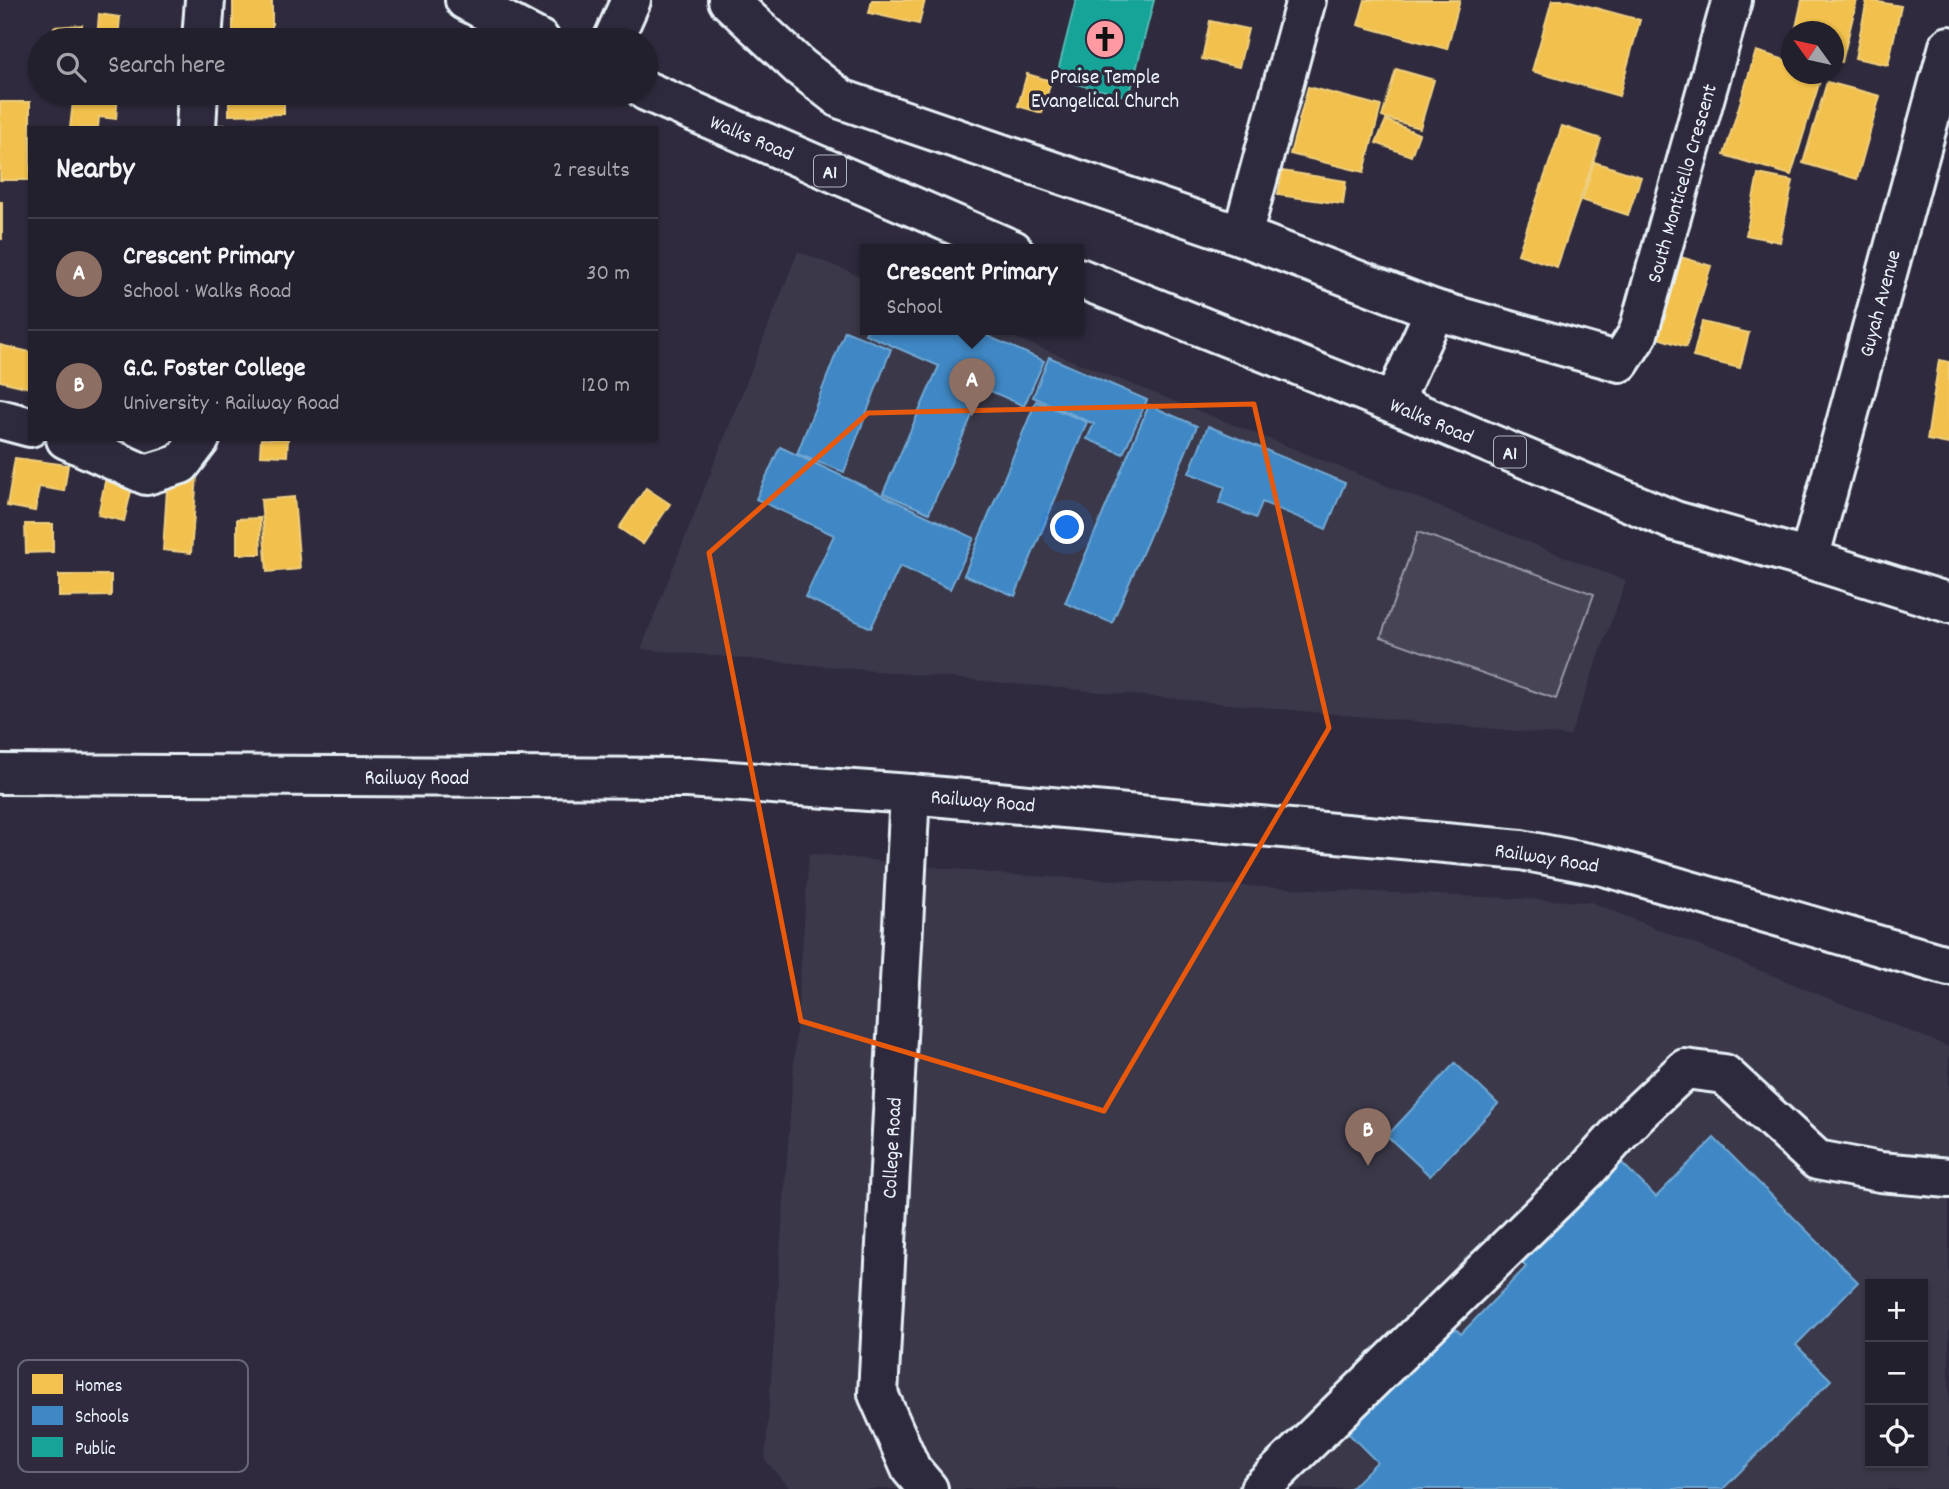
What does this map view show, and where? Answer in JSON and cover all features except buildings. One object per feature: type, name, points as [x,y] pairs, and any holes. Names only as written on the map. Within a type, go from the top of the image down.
[{"type":"street","points":[[203,28],[205,0]]},
{"type":"street","points":[[465,0],[518,28]]},
{"type":"street","points":[[618,28],[631,0]]},
{"type":"street","points":[[728,0],[800,67],[841,99],[1242,236],[1435,310],[1393,403]]},
{"type":"street","points":[[1242,236],[1306,0]]},
{"type":"street","name":"South Monticello Crescent","points":[[1435,310],[1620,362],[1639,334],[1732,0]]},
{"type":"street","name":"Guyah Avenue","points":[[1809,559],[1949,46]]},
{"type":"street","name":"Walks Road","points":[[658,96],[999,244]]},
{"type":"street","points":[[196,126],[197,105]]},
{"type":"street","name":"Walks Road","points":[[1084,280],[1393,403],[1675,521],[1949,603]]},
{"type":"street","points":[[0,419],[28,426]]},
{"type":"street","points":[[70,441],[146,475],[181,464],[198,441]]},
{"type":"street","name":"Railway Road","points":[[0,775],[688,778],[910,794],[1521,850],[1604,866],[1949,966]]},
{"type":"street","name":"College Road","points":[[910,794],[877,1394],[911,1469],[928,1489]]},
{"type":"street","points":[[1260,1489],[1586,1171],[1644,1107],[1685,1069],[1724,1074],[1817,1160],[1880,1172],[1949,1178]]},
{"type":"highlighted area","points":[[1254,404],[1329,728],[1104,1111],[801,1021],[709,553],[868,413]]},
{"type":"shaded area","points":[[798,251],[860,276],[860,335],[1009,335],[1626,581],[1570,736],[641,649]]},
{"type":"shaded area","points":[[1418,532],[1594,594],[1556,699],[1381,637]]},
{"type":"shaded area","points":[[809,853],[1008,875],[1591,902],[1949,1047],[1949,1489],[791,1489],[765,1460]]},
{"type":"place","name":"Praise Temple Evangelical Church","points":[[1105,39]]},
{"type":"place","name":"Crescent Primary","points":[[972,416]]},
{"type":"place","name":"G.C. Foster College","points":[[1368,1166]]}]
